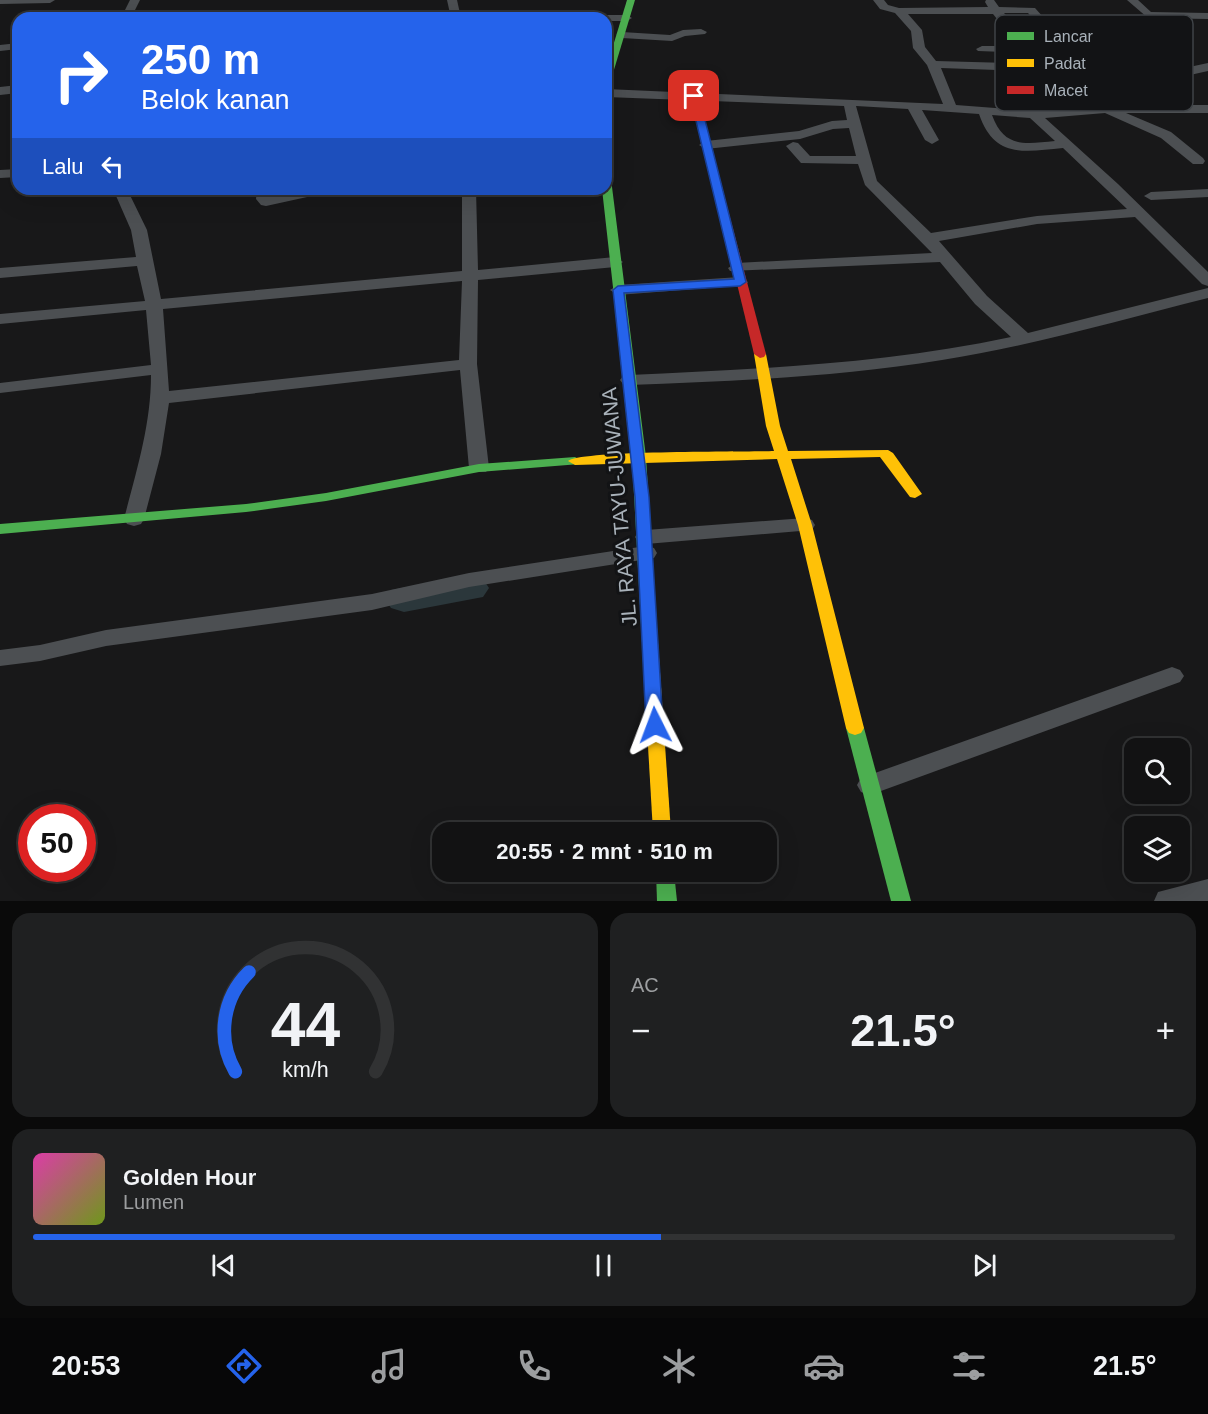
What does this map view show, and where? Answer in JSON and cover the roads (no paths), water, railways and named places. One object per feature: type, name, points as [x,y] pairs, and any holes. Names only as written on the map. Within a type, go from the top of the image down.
[{"type":"street","points":[[0,1],[50,0]]},
{"type":"street","points":[[612,64],[627,18],[630,0]]},
{"type":"street","points":[[878,0],[884,7],[899,11],[1031,10],[1035,15]]},
{"type":"street","points":[[988,0],[1000,15]]},
{"type":"street","points":[[1132,0],[1148,15]]},
{"type":"street","points":[[899,11],[916,30],[919,48],[933,64],[951,108]]},
{"type":"street","points":[[1193,16],[1208,16]]},
{"type":"street","points":[[612,18],[627,18]]},
{"type":"street","points":[[621,35],[672,38],[683,33],[701,32]]},
{"type":"street","points":[[982,49],[995,49]]},
{"type":"street","points":[[933,64],[995,67]]},
{"type":"street","points":[[1193,69],[1208,67]]},
{"type":"street","points":[[612,93],[849,102],[1034,115],[1092,111]]},
{"type":"street","points":[[694,96],[765,374],[773,426],[781,457],[805,525],[901,901]]},
{"type":"street","points":[[849,102],[870,182],[928,238],[981,300],[1023,338]]},
{"type":"street","points":[[913,106],[932,140]]},
{"type":"street","points":[[984,110],[993,132],[1005,144],[1022,146],[1065,144]]},
{"type":"street","points":[[1109,111],[1172,138],[1198,161]]},
{"type":"street","points":[[1034,115],[1113,187],[1136,213],[1208,281]]},
{"type":"street","points":[[706,145],[800,135],[832,125],[853,124]]},
{"type":"street","points":[[793,146],[806,160],[863,160]]},
{"type":"street","points":[[1151,196],[1208,193]]},
{"type":"street","points":[[123,195],[139,230],[154,304],[160,369],[160,398],[151,453],[134,519]]},
{"type":"street","points":[[263,195],[266,202],[298,195]]},
{"type":"street","points":[[470,195],[468,364],[479,468]]},
{"type":"street","name":"JL. RAYA TAYU-JUWANA","points":[[608,195],[639,457],[661,822]]},
{"type":"street","points":[[928,238],[1037,219],[1136,213]]},
{"type":"street","points":[[618,290],[889,258],[944,257]]},
{"type":"street","points":[[0,273],[144,261]]},
{"type":"street","points":[[0,319],[615,262]]},
{"type":"street","points":[[629,380],[765,374],[944,355],[1208,293]]},
{"type":"street","points":[[160,398],[468,364]]},
{"type":"street","points":[[0,388],[160,369]]},
{"type":"street","points":[[0,529],[246,508],[326,497],[479,468],[639,457],[781,457],[883,453],[888,456],[915,494]]},
{"type":"street","points":[[0,658],[106,638],[372,602],[646,545],[805,525]]},
{"type":"street","points":[[870,785],[1172,676]]},
{"type":"street","points":[[666,882],[667,901]]},
{"type":"street","points":[[1168,901],[1208,891]]},
{"type":"waterway","points":[[404,599],[470,588]]}]
